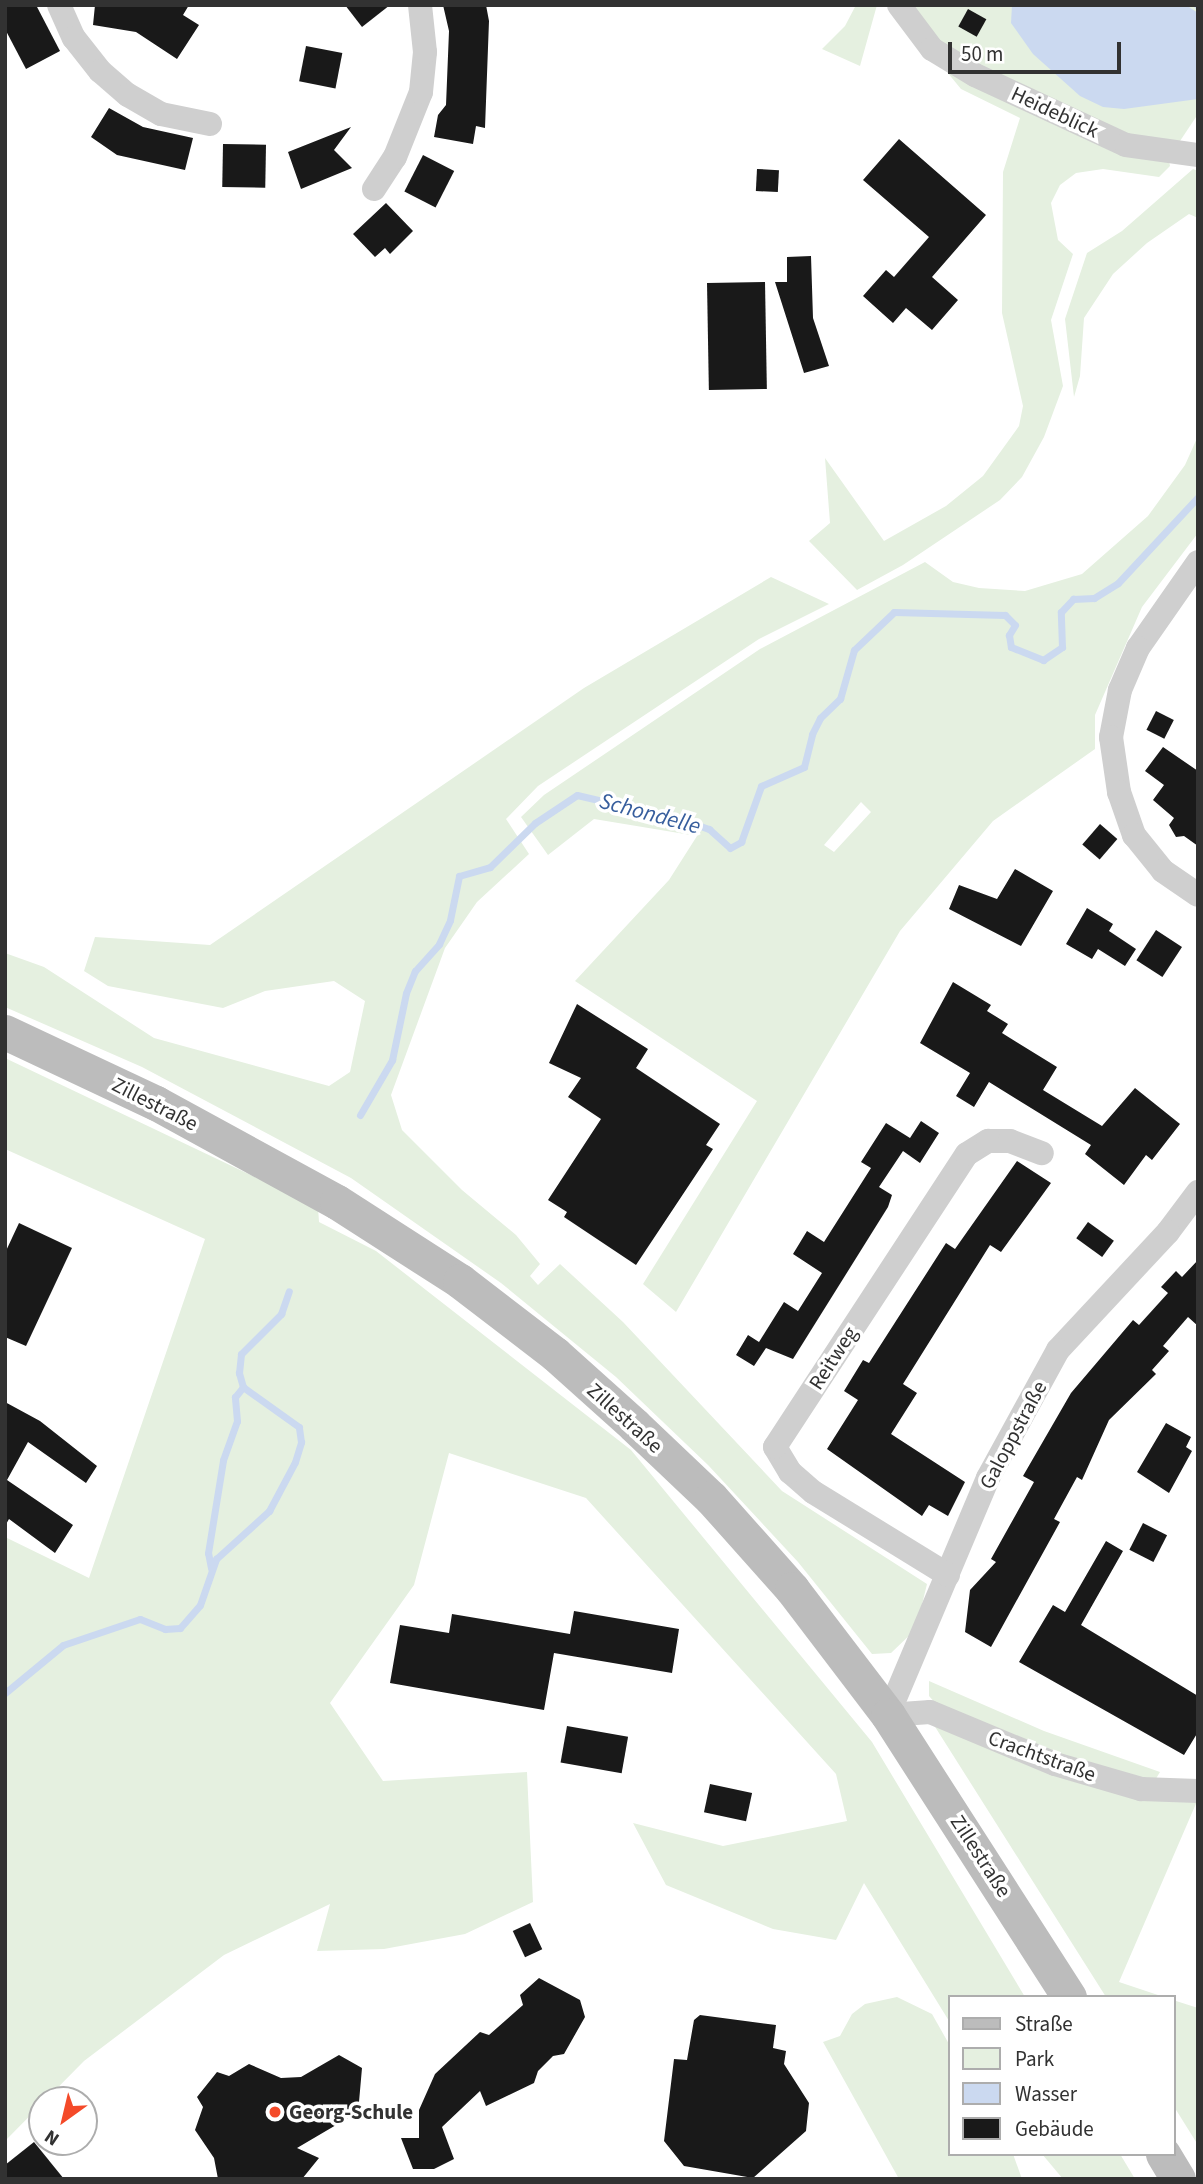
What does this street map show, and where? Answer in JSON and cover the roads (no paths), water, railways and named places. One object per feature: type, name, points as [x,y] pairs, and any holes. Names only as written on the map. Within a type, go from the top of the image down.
[{"type":"main road","name":"Zillestraße","points":[[5,1032],[156,1103],[337,1202],[460,1281],[555,1354],[711,1498],[792,1589],[888,1715],[1068,1995]]},
{"type":"main road","points":[[1164,2156],[1178,2179]]},
{"type":"street","points":[[59,5],[74,38],[100,71],[128,95],[161,114],[210,124]]},
{"type":"street","points":[[374,189],[395,157],[421,92],[425,52],[421,5]]},
{"type":"street","name":"Heideblick","points":[[900,5],[932,49],[975,75],[1126,145],[1198,155]]},
{"type":"street","points":[[1198,562],[1138,648],[1120,690],[1111,737],[1119,792],[1134,835],[1163,871],[1198,895]]},
{"type":"street","name":"Reitweg","points":[[948,1576],[813,1492],[790,1472],[775,1447],[967,1154],[988,1141],[1010,1140],[1042,1153]]},
{"type":"street","name":"Galoppstraße","points":[[888,1715],[988,1478],[1058,1350],[1168,1232],[1198,1192]]},
{"type":"street","name":"Crachtstraße","points":[[888,1715],[930,1712],[1055,1764],[1142,1789],[1198,1791]]},
{"type":"water","points":[[1012,5],[1186,5],[1198,13],[1198,99],[1124,109],[1103,107],[1080,96],[1033,54],[1011,23]]},
{"type":"waterway","name":"Schondelle","points":[[360,1115],[392,1060],[406,993],[415,971],[439,944],[450,920],[459,876],[490,867],[535,823],[577,795],[684,820],[709,829],[730,848],[741,842],[761,786],[804,767],[812,734],[820,718],[840,699],[854,650],[894,612],[1005,615],[1015,625],[1009,635],[1011,647],[1043,660],[1062,647],[1061,612],[1073,599],[1094,598],[1118,583],[1198,497]]},
{"type":"waterway","name":"Schondelle","points":[[5,1693],[63,1645],[140,1619],[165,1629],[180,1628],[200,1605],[216,1559],[269,1511],[295,1462],[301,1442],[299,1427],[243,1387],[239,1373],[241,1354],[281,1314],[289,1291]]},
{"type":"waterway","points":[[211,1568],[208,1553],[223,1460],[237,1421],[235,1397],[243,1387]]},
{"type":"place","name":"Georg-Schule","points":[[275,2112]]}]
